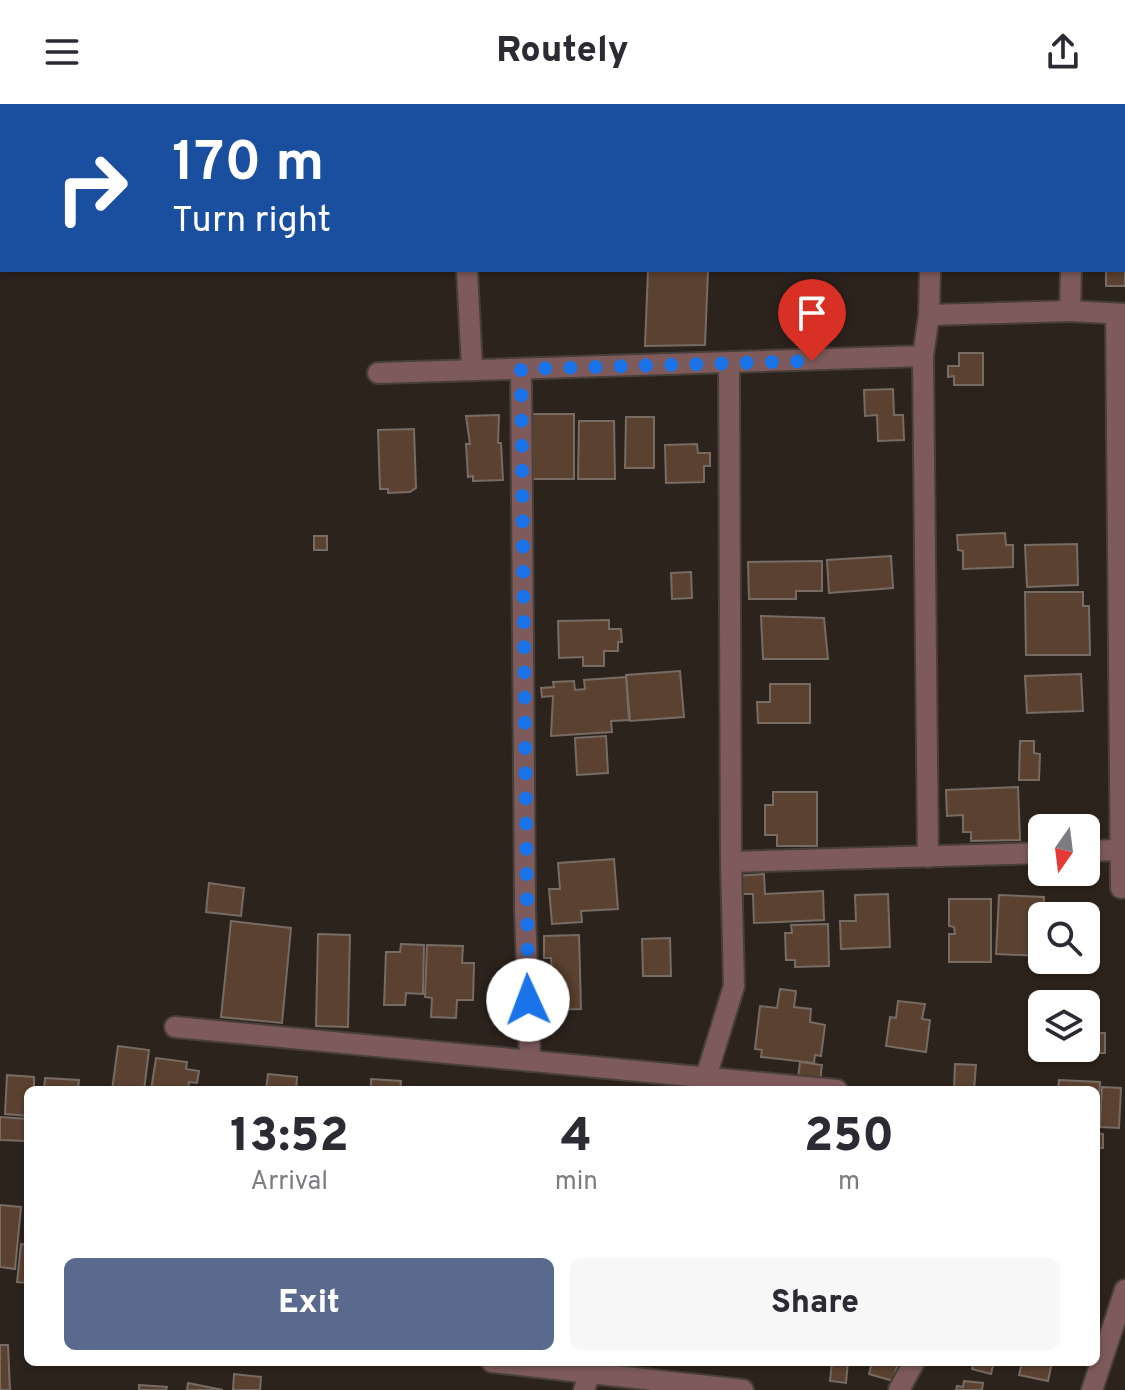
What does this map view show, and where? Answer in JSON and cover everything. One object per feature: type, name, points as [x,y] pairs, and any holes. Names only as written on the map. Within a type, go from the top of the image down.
[{"type":"street","points":[[467,272],[472,370]]},
{"type":"street","points":[[928,857],[923,356],[929,315],[930,272]]},
{"type":"street","points":[[1070,311],[1071,272]]},
{"type":"street","points":[[929,315],[1070,311],[1120,314],[1121,888]]},
{"type":"street","points":[[378,373],[923,356]]},
{"type":"street","points":[[706,1077],[734,986],[729,364]]},
{"type":"street","points":[[521,369],[525,909],[530,1061]]},
{"type":"street","points":[[1100,851],[1121,850]]},
{"type":"street","points":[[731,862],[1028,853]]},
{"type":"street","points":[[175,1027],[797,1086]]},
{"type":"street","points":[[1100,1366],[1125,1290]]},
{"type":"street","points":[[512,1366],[587,1381],[743,1390]]},
{"type":"street","points":[[899,1390],[912,1366]]},
{"type":"street","points":[[1092,1390],[1100,1366]]},
{"type":"building","points":[[648,272],[708,272],[705,345],[645,346]]},
{"type":"building","points":[[1106,272],[1125,272],[1125,286],[1106,286]]},
{"type":"building","points":[[959,353],[983,353],[983,385],[954,385],[954,376],[948,377],[948,366],[959,366]]},
{"type":"building","points":[[893,389],[894,415],[903,415],[904,440],[878,441],[877,415],[865,416],[864,390]]},
{"type":"building","points":[[532,414],[574,414],[574,479],[533,479]]},
{"type":"building","points":[[499,415],[498,443],[501,443],[503,480],[473,481],[473,476],[468,477],[466,444],[470,444],[466,416]]},
{"type":"building","points":[[626,417],[654,417],[654,468],[625,468]]},
{"type":"building","points":[[579,421],[614,421],[615,479],[578,479]]},
{"type":"building","points":[[414,429],[416,488],[410,492],[388,493],[388,489],[380,489],[378,430]]},
{"type":"building","points":[[697,444],[698,453],[710,453],[710,466],[704,466],[704,482],[666,483],[665,445]]},
{"type":"building","points":[[1005,533],[1006,545],[1013,545],[1013,567],[963,569],[963,551],[958,550],[957,535]]},
{"type":"building","points":[[314,536],[327,536],[327,550],[314,550]]},
{"type":"building","points":[[1077,544],[1078,585],[1027,587],[1025,545]]},
{"type":"building","points":[[891,556],[893,588],[829,593],[827,560]]},
{"type":"building","points":[[822,561],[822,591],[796,591],[796,599],[749,599],[748,562]]},
{"type":"building","points":[[691,572],[692,598],[672,599],[671,573]]},
{"type":"building","points":[[1025,592],[1083,592],[1083,606],[1089,606],[1090,655],[1026,655]]},
{"type":"building","points":[[761,616],[824,618],[828,659],[763,659]]},
{"type":"building","points":[[609,620],[609,629],[621,629],[622,642],[618,642],[618,651],[604,651],[604,666],[583,666],[583,657],[559,658],[558,621]]},
{"type":"building","points":[[680,671],[684,717],[630,721],[626,675]]},
{"type":"building","points":[[1081,674],[1083,711],[1027,713],[1025,676]]},
{"type":"building","points":[[626,677],[629,720],[611,721],[612,732],[551,736],[553,696],[542,697],[541,688],[554,687],[553,682],[574,681],[575,690],[585,689],[584,680]]},
{"type":"building","points":[[770,684],[810,684],[810,723],[758,723],[757,702],[770,702]]},
{"type":"building","points":[[606,736],[608,773],[577,775],[575,738]]},
{"type":"building","points":[[1020,741],[1034,741],[1034,753],[1040,754],[1039,780],[1019,780]]},
{"type":"building","points":[[1018,787],[1020,840],[971,841],[971,832],[963,832],[963,815],[947,816],[946,790]]},
{"type":"building","points":[[773,792],[817,792],[817,846],[777,846],[777,835],[765,835],[765,805],[773,805]]},
{"type":"building","points":[[614,859],[618,909],[581,911],[582,922],[552,924],[549,889],[560,889],[558,863]]},
{"type":"building","points":[[764,874],[765,894],[823,891],[824,920],[754,923],[753,894],[737,894],[737,876]]},
{"type":"building","points":[[209,883],[244,888],[241,916],[206,912]]},
{"type":"building","points":[[888,894],[890,947],[841,949],[840,921],[856,921],[855,895]]},
{"type":"building","points":[[999,895],[1044,897],[1044,902],[1028,902],[1028,955],[996,954]]},
{"type":"building","points":[[949,899],[991,899],[991,962],[949,962],[949,934],[955,934],[954,927],[949,926]]},
{"type":"building","points":[[231,921],[291,928],[282,1023],[221,1017]]},
{"type":"building","points":[[828,924],[829,966],[795,967],[795,960],[786,960],[785,933],[792,933],[791,925]]},
{"type":"building","points":[[318,934],[350,935],[348,1027],[316,1026]]},
{"type":"building","points":[[579,935],[581,1009],[548,1010],[547,971],[552,971],[551,958],[544,958],[544,936]]},
{"type":"building","points":[[670,938],[671,976],[643,976],[642,939]]},
{"type":"building","points":[[401,944],[424,945],[423,994],[406,993],[405,1005],[384,1005],[386,952],[400,952]]},
{"type":"building","points":[[427,945],[463,946],[462,963],[474,963],[473,1000],[457,1000],[456,1018],[431,1017],[432,998],[425,997]]},
{"type":"building","points":[[780,989],[796,991],[794,1007],[811,1009],[810,1022],[825,1025],[821,1056],[815,1055],[814,1063],[761,1057],[762,1050],[755,1049],[760,1006],[777,1008]]},
{"type":"building","points":[[898,1001],[925,1004],[922,1019],[930,1020],[926,1052],[886,1046],[890,1017],[896,1018]]},
{"type":"building","points":[[1100,1033],[1105,1033],[1105,1053],[1100,1053]]},
{"type":"building","points":[[118,1046],[149,1050],[144,1086],[113,1086]]},
{"type":"building","points":[[156,1058],[187,1062],[186,1069],[199,1071],[197,1083],[189,1082],[188,1086],[152,1086]]},
{"type":"building","points":[[800,1062],[822,1065],[820,1081],[798,1079]]},
{"type":"building","points":[[955,1064],[976,1065],[974,1086],[954,1086]]},
{"type":"building","points":[[268,1074],[297,1077],[296,1086],[266,1086]]},
{"type":"building","points":[[7,1075],[34,1077],[34,1086],[24,1086],[24,1116],[5,1114]]},
{"type":"building","points":[[45,1078],[79,1080],[78,1086],[44,1086]]},
{"type":"building","points":[[371,1079],[401,1081],[400,1086],[371,1086]]},
{"type":"building","points":[[1059,1080],[1100,1082],[1100,1086],[1058,1086]]},
{"type":"building","points":[[1102,1087],[1121,1088],[1119,1128],[1100,1127]]},
{"type":"building","points":[[0,1117],[24,1119],[24,1141],[0,1140]]},
{"type":"building","points":[[1100,1134],[1103,1134],[1103,1148],[1100,1148]]},
{"type":"building","points":[[0,1205],[21,1207],[15,1269],[0,1267]]},
{"type":"building","points":[[21,1244],[24,1244],[24,1283],[17,1282]]},
{"type":"building","points":[[0,1345],[8,1345],[10,1390],[0,1390]]},
{"type":"building","points":[[832,1366],[848,1366],[846,1383],[830,1381]]},
{"type":"building","points":[[871,1366],[897,1366],[893,1381],[869,1374]]},
{"type":"building","points":[[973,1366],[993,1366],[991,1374],[972,1369]]},
{"type":"building","points":[[1021,1366],[1051,1366],[1048,1381],[1019,1375]]},
{"type":"building","points":[[234,1374],[261,1377],[260,1390],[233,1390]]},
{"type":"building","points":[[964,1381],[983,1383],[982,1390],[956,1390],[957,1386],[963,1387]]},
{"type":"building","points":[[188,1383],[223,1390],[187,1390]]},
{"type":"building","points":[[139,1385],[167,1387],[166,1390],[139,1390]]},
{"type":"route","points":[[528,1000],[521,369],[812,361]]}]
